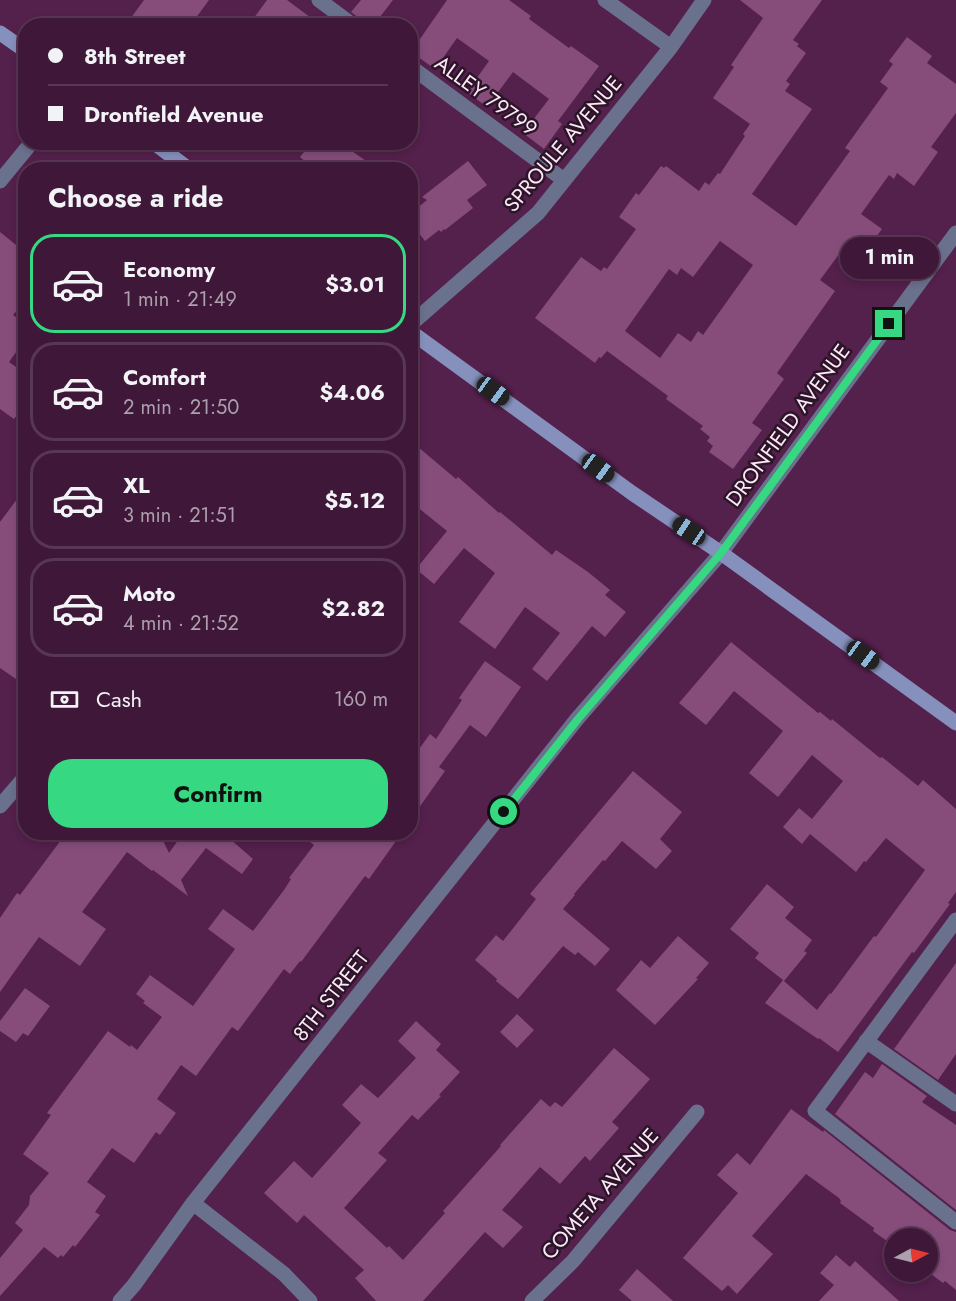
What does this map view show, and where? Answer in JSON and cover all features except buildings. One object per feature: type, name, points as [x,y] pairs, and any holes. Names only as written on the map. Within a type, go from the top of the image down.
[{"type":"main road","points":[[0,33],[18,45]]},
{"type":"main road","points":[[164,150],[179,162]]},
{"type":"main road","points":[[418,337],[632,493],[721,553],[956,723]]},
{"type":"street","points":[[320,0],[344,18]]},
{"type":"street","points":[[604,0],[671,47]]},
{"type":"street","name":"SPROULE AVENUE","points":[[418,318],[538,213],[671,47],[704,0]]},
{"type":"street","name":"ALLEY 79799","points":[[418,73],[564,180]]},
{"type":"street","points":[[0,181],[25,150]]},
{"type":"street","name":"DRONFIELD AVENUE","points":[[578,719],[721,553],[956,233]]},
{"type":"street","name":"8TH STREET","points":[[120,1301],[193,1203],[578,719]]},
{"type":"street","points":[[0,806],[18,785]]},
{"type":"street","points":[[956,920],[815,1111],[956,1222]]},
{"type":"street","points":[[866,1041],[956,1103]]},
{"type":"street","name":"COMETA AVENUE","points":[[532,1301],[573,1261],[697,1112]]},
{"type":"street","points":[[193,1203],[284,1274],[310,1301]]},
{"type":"route","points":[[504,812],[578,719],[721,553],[889,324]]}]
